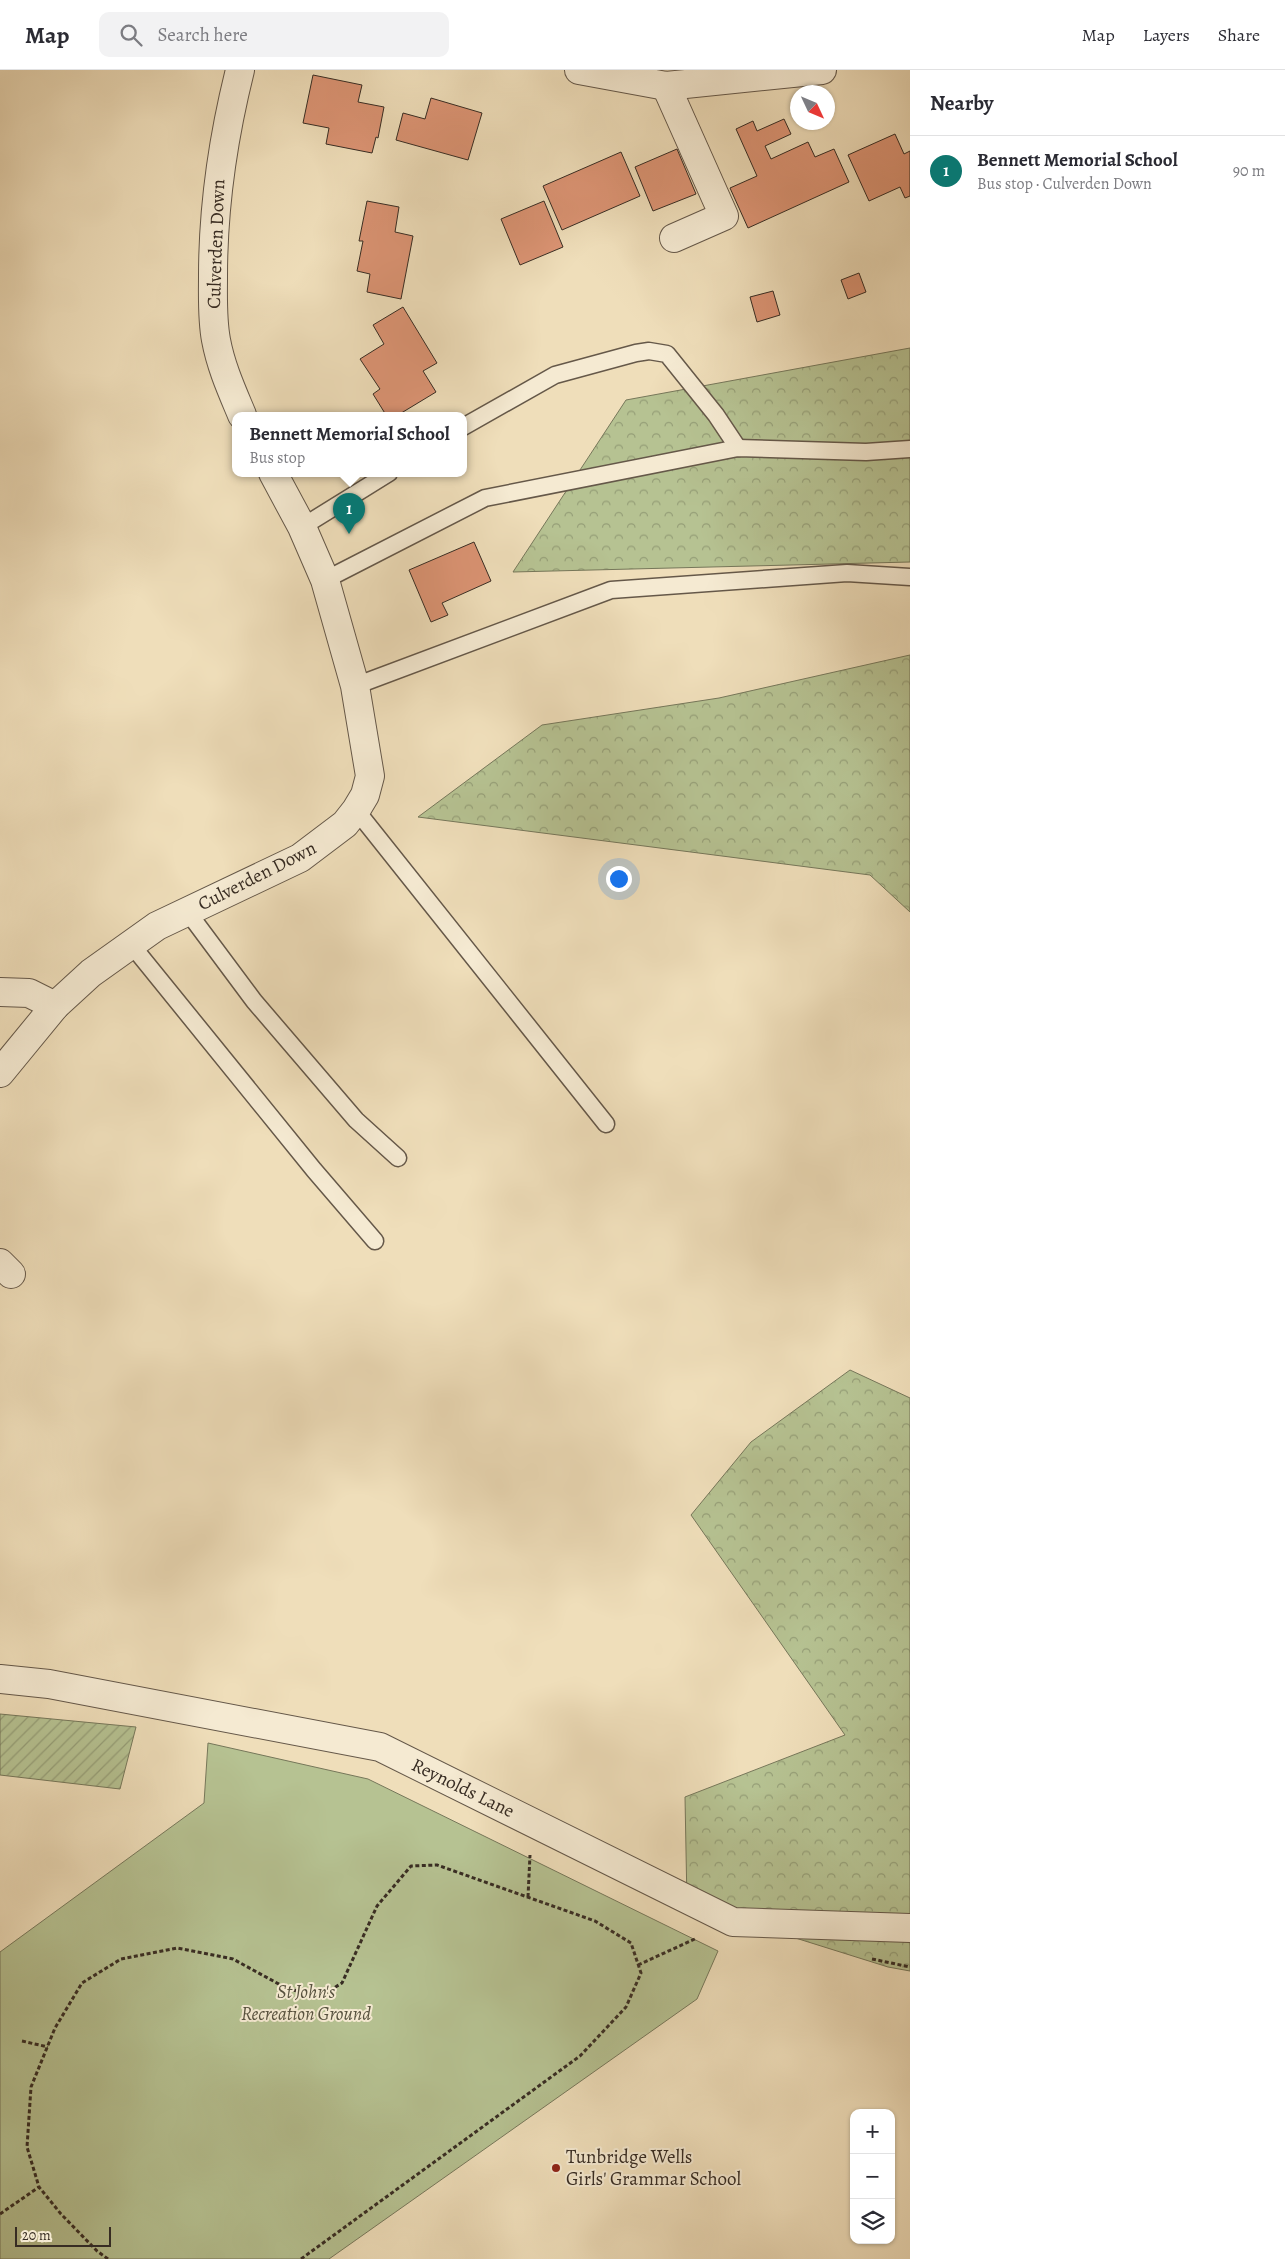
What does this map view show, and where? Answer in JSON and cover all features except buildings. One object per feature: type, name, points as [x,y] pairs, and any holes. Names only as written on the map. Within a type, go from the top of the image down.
[{"type":"street","name":"Culverden Down","points":[[240,70],[219,170],[213,241],[213,313],[222,365],[241,412]]},
{"type":"street","points":[[579,70],[666,86],[822,70]]},
{"type":"street","points":[[666,86],[724,216],[674,238]]},
{"type":"street","name":"Culverden Down","points":[[0,1073],[56,1006],[91,973],[157,926],[300,858],[338,830],[356,810],[365,796],[370,776],[355,686],[325,580],[302,527],[275,477]]},
{"type":"street","points":[[0,992],[29,992],[56,1006]]},
{"type":"street","name":"Reynolds Lane","points":[[0,1679],[49,1684],[380,1747],[733,1922],[910,1928]]},
{"type":"lane","points":[[467,425],[554,375],[649,350],[667,354],[716,416],[738,448]]},
{"type":"lane","points":[[325,580],[485,498],[738,448],[866,452],[910,449]]},
{"type":"lane","points":[[302,527],[383,477]]},
{"type":"lane","points":[[355,686],[610,590],[847,573],[910,577]]},
{"type":"lane","points":[[356,810],[606,1124]]},
{"type":"lane","points":[[186,911],[254,1001],[356,1120],[398,1158]]},
{"type":"lane","points":[[130,944],[314,1170],[375,1241]]},
{"type":"path","points":[[528,1897],[532,1822]]},
{"type":"path","points":[[108,2259],[97,2251],[61,2214],[39,2187],[27,2147],[31,2088],[55,2028],[82,1983],[121,1959],[177,1948],[233,1959],[286,1988],[319,1997],[342,1983],[377,1906],[411,1866],[437,1865],[595,1921],[631,1943],[641,1973],[626,2007],[580,2056],[301,2259]]},
{"type":"path","points":[[22,2041],[48,2047]]},
{"type":"path","points":[[0,2214],[39,2187]]},
{"type":"green space","points":[[910,348],[910,562],[513,572],[626,400]]},
{"type":"green space","points":[[910,655],[910,912],[870,875],[418,817],[542,725],[719,698]]},
{"type":"green space","points":[[850,1370],[910,1398],[910,1971],[888,1967],[687,1904],[685,1797],[845,1735],[691,1515],[751,1442]]},
{"type":"green space","points":[[0,1714],[136,1727],[120,1789],[0,1775]]},
{"type":"green space","name":"St John's Recreation Ground","points":[[208,1743],[368,1779],[718,1951],[697,1999],[329,2259],[0,2259],[0,1952],[204,1803]]},
{"type":"place","name":"Bennett Memorial School","points":[[349,534]]},
{"type":"place","name":"Tunbridge Wells Girls' Grammar School","points":[[556,2168]]}]
